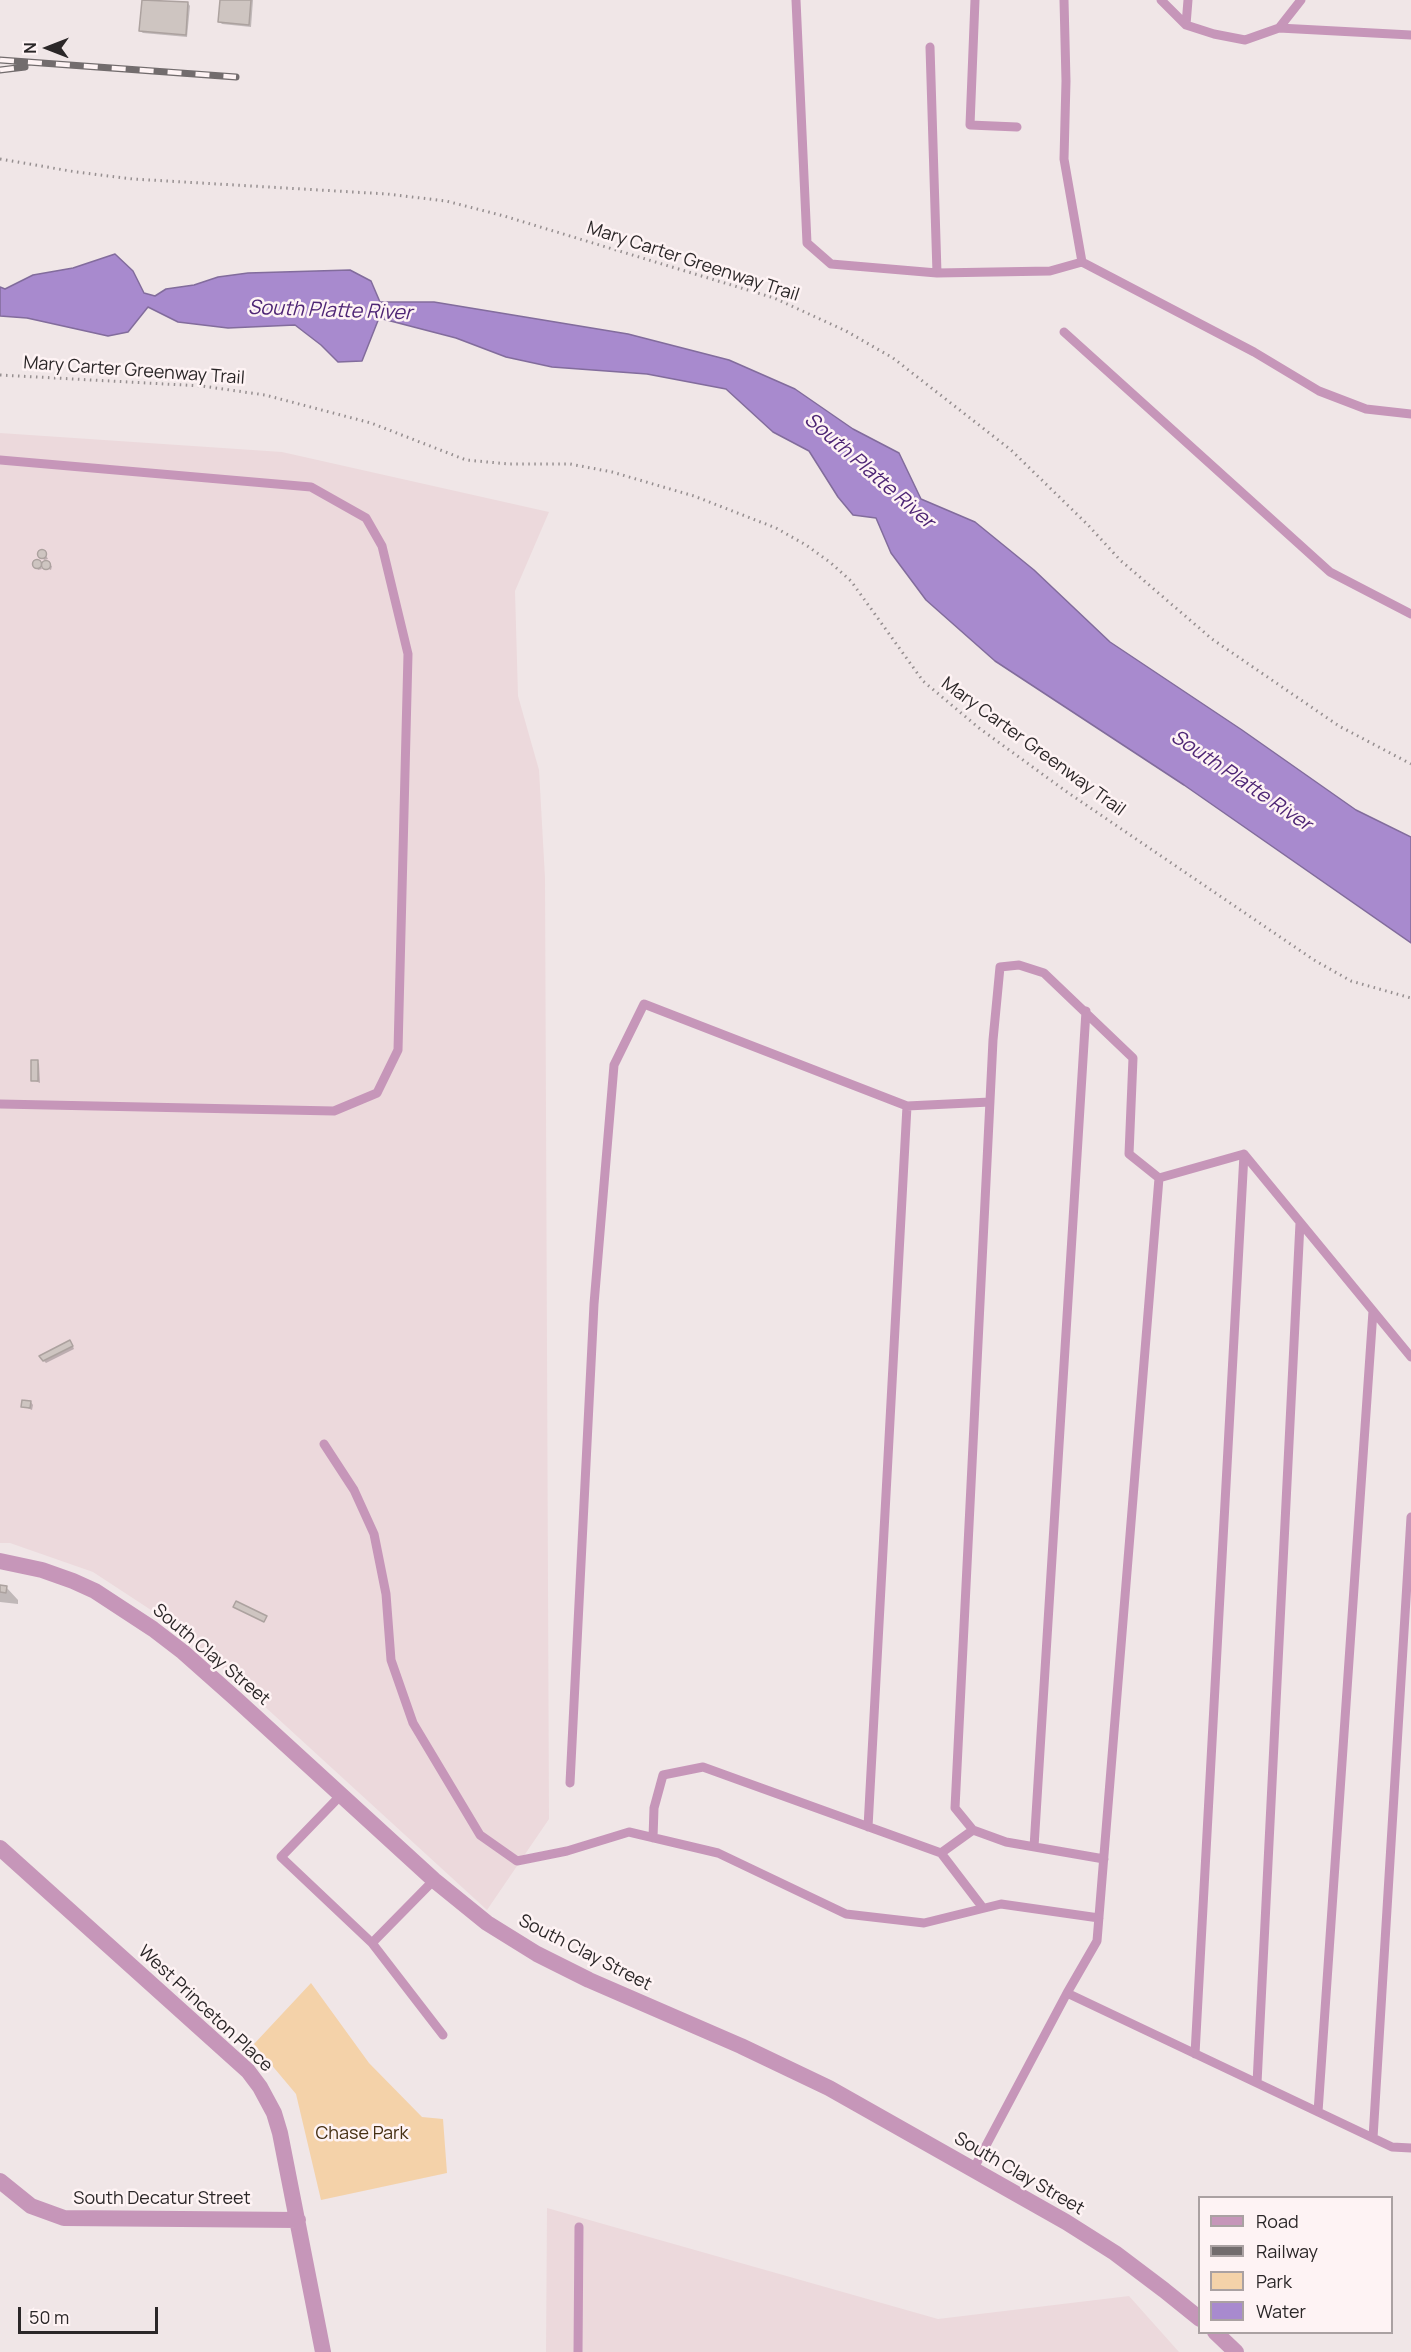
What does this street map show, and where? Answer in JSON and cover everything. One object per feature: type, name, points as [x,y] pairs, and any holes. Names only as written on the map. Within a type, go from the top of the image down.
[{"type":"street","name":"South Clay Street","points":[[0,1561],[42,1570],[73,1581],[95,1591],[153,1629],[218,1683],[434,1880],[487,1923],[537,1954],[633,2001],[741,2046],[839,2094],[1066,2222],[1115,2253],[1198,2317]]},
{"type":"street","name":"West Princeton Place","points":[[0,1848],[248,2071],[260,2087],[274,2113],[298,2220],[323,2352]]},
{"type":"street","name":"South Decatur Street","points":[[0,2181],[31,2206],[64,2218],[298,2220]]},
{"type":"street","points":[[1217,2334],[1236,2352]]},
{"type":"lane","points":[[796,0],[807,243],[831,264],[938,273],[1050,271],[1082,262],[1254,352],[1319,391],[1366,409],[1411,414]]},
{"type":"lane","points":[[975,0],[969,125],[1017,127]]},
{"type":"lane","points":[[1064,0],[1066,81],[1064,159],[1082,262]]},
{"type":"lane","points":[[1161,0],[1186,25],[1214,34],[1245,40],[1279,28],[1411,35]]},
{"type":"lane","points":[[1186,25],[1188,0]]},
{"type":"lane","points":[[1279,28],[1301,0]]},
{"type":"lane","points":[[930,47],[938,273]]},
{"type":"lane","points":[[1064,332],[1330,572],[1411,614]]},
{"type":"lane","points":[[0,460],[311,487],[366,518],[382,546],[408,654],[398,1050],[377,1093],[334,1111],[0,1104]]},
{"type":"lane","points":[[1104,1859],[1006,1842],[973,1830],[955,1808],[990,1102],[1000,967],[1019,965],[1044,973],[1133,1058],[1129,1154],[1159,1178]]},
{"type":"lane","points":[[570,1783],[594,1304],[614,1065],[644,1004],[907,1106],[990,1102]]},
{"type":"lane","points":[[1034,1847],[1086,1011]]},
{"type":"lane","points":[[868,1827],[907,1106]]},
{"type":"lane","points":[[1159,1178],[1244,1154]]},
{"type":"lane","points":[[1244,1154],[1411,1357]]},
{"type":"lane","points":[[1195,2054],[1244,1154]]},
{"type":"lane","points":[[973,2170],[1097,1941],[1159,1178]]},
{"type":"lane","points":[[1257,2083],[1300,1222]]},
{"type":"lane","points":[[1318,2112],[1373,1311]]},
{"type":"lane","points":[[324,1444],[354,1490],[374,1534],[386,1594],[391,1660],[413,1723],[480,1835],[517,1861],[567,1851],[629,1832],[718,1853],[846,1914],[924,1923],[1001,1904],[1099,1918]]},
{"type":"lane","points":[[1373,2138],[1411,1517]]},
{"type":"lane","points":[[654,1838],[654,1808],[663,1775],[703,1767],[941,1853],[982,1908]]},
{"type":"lane","points":[[340,1796],[281,1857],[372,1943],[443,2035]]},
{"type":"lane","points":[[941,1853],[973,1830]]},
{"type":"lane","points":[[372,1943],[434,1880]]},
{"type":"lane","points":[[1067,1993],[1392,2147],[1411,2148]]},
{"type":"lane","points":[[578,2352],[579,2227]]},
{"type":"path","name":"Mary Carter Greenway Trail","points":[[0,159],[133,179],[387,194],[446,201],[504,216],[774,298],[846,332],[893,358],[1011,450],[1088,525],[1120,560],[1212,639],[1339,726],[1411,764]]},
{"type":"path","name":"Mary Carter Greenway Trail","points":[[0,375],[238,389],[371,423],[466,460],[509,464],[570,464],[612,472],[694,496],[776,528],[806,545],[851,581],[923,681],[979,728],[1067,792],[1314,960],[1351,981],[1411,998]]},
{"type":"shaded area","points":[[0,433],[282,452],[549,512],[515,591],[518,696],[539,770],[545,878],[549,1819],[487,1910],[180,1629],[93,1572],[10,1543],[0,1543]]},
{"type":"shaded area","points":[[547,2208],[938,2319],[1129,2296],[1179,2352],[546,2352]]},
{"type":"green space","name":"Chase Park","points":[[311,1983],[369,2063],[422,2117],[443,2119],[447,2173],[321,2200],[296,2094],[254,2044]]},
{"type":"water","name":"South Platte River","points":[[115,254],[133,271],[144,293],[155,296],[166,289],[194,285],[218,277],[248,273],[350,270],[371,281],[380,302],[434,302],[628,334],[729,360],[795,389],[853,429],[899,453],[921,499],[975,522],[1034,570],[1110,642],[1356,810],[1411,837],[1411,943],[1184,785],[995,661],[926,600],[891,553],[876,518],[853,515],[838,497],[809,451],[773,432],[726,389],[647,374],[552,367],[506,357],[456,338],[379,318],[362,361],[338,362],[295,325],[228,328],[178,322],[148,307],[128,332],[108,336],[27,318],[0,316],[0,287],[5,289],[33,275],[73,268]]},
{"type":"building","points":[[142,0],[188,2],[186,35],[139,31]]},
{"type":"building","points":[[220,0],[251,0],[249,25],[218,22]]},
{"type":"building","points":[[42,549],[47,554],[42,559],[37,554]]},
{"type":"building","points":[[37,560],[41,564],[37,568],[33,564]]},
{"type":"building","points":[[46,560],[51,565],[46,570],[41,565]]},
{"type":"building","points":[[31,1060],[38,1060],[38,1081],[31,1081]]},
{"type":"building","points":[[70,1340],[73,1346],[43,1361],[39,1356]]},
{"type":"building","points":[[22,1400],[31,1401],[30,1408],[21,1407]]},
{"type":"building","points":[[0,1585],[7,1586],[6,1593],[0,1592]]},
{"type":"building","points":[[236,1601],[267,1616],[264,1622],[233,1607]]},
{"type":"railway","points":[[0,60],[236,77]]},
{"type":"railway","points":[[0,70],[25,67]]}]
